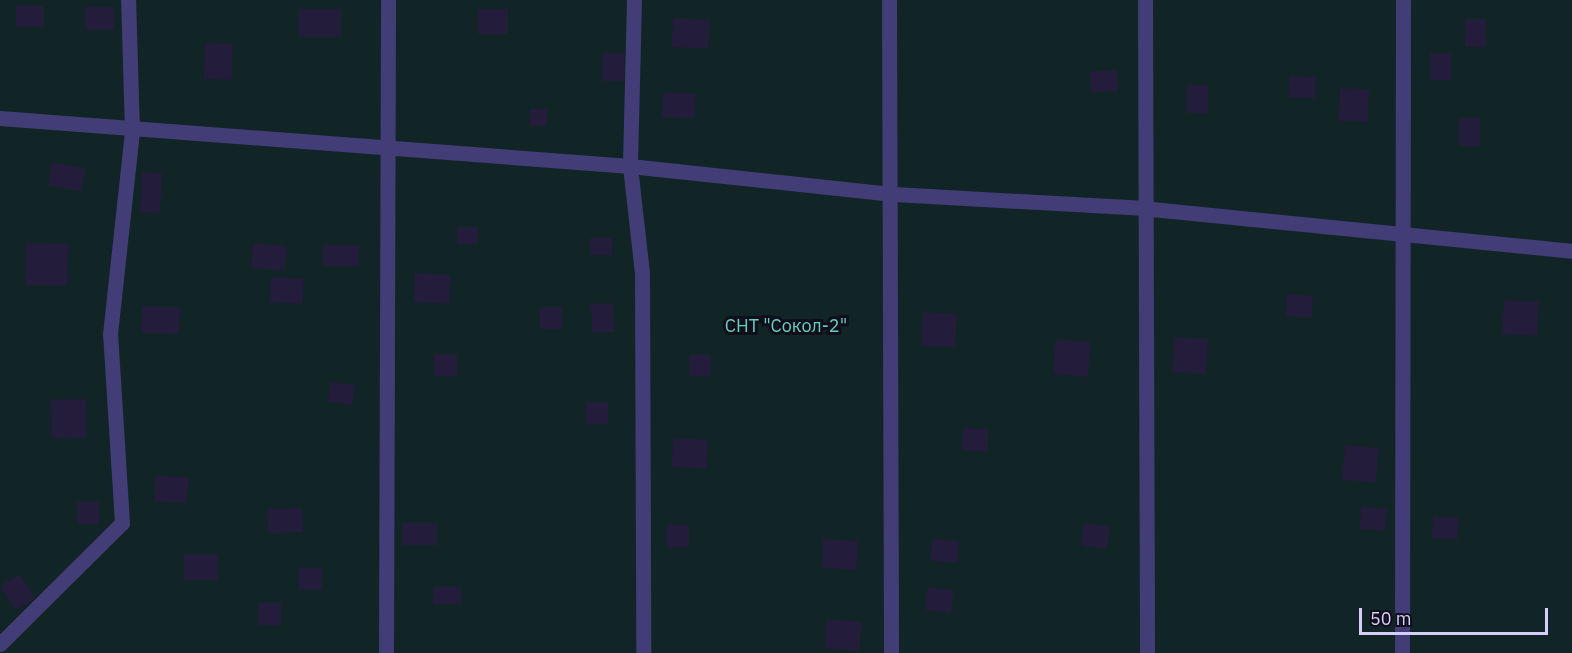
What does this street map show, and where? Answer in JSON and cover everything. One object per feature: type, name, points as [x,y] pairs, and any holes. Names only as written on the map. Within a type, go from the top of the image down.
[{"type":"lane","points":[[0,644],[122,523],[110,334],[132,131],[128,0]]},
{"type":"lane","points":[[386,653],[388,0]]},
{"type":"lane","points":[[634,0],[630,166],[642,273],[643,653]]},
{"type":"lane","points":[[889,0],[894,194],[891,653]]},
{"type":"lane","points":[[1145,0],[1142,208],[1147,653]]},
{"type":"lane","points":[[1402,653],[1400,234],[1403,0]]},
{"type":"lane","points":[[0,118],[132,131],[630,166],[894,194],[1142,208],[1572,250]]},
{"type":"green space","name":"СНТ \"Сокол-2\"","points":[[0,0],[1572,0],[1572,653],[0,653]]},
{"type":"building","points":[[16,6],[44,6],[44,27],[16,27]]},
{"type":"building","points":[[85,7],[114,7],[114,30],[85,30]]},
{"type":"building","points":[[299,9],[341,9],[341,37],[299,37]]},
{"type":"building","points":[[478,9],[508,9],[508,34],[478,34]]},
{"type":"building","points":[[673,18],[710,20],[708,49],[671,47]]},
{"type":"building","points":[[1465,19],[1486,19],[1486,47],[1465,47]]},
{"type":"building","points":[[205,43],[233,44],[232,80],[204,79]]},
{"type":"building","points":[[603,53],[624,53],[624,81],[603,81]]},
{"type":"building","points":[[1430,53],[1451,53],[1451,80],[1430,80]]},
{"type":"building","points":[[1117,70],[1118,91],[1091,92],[1090,71]]},
{"type":"building","points":[[1289,76],[1316,77],[1315,98],[1288,97]]},
{"type":"building","points":[[1187,85],[1208,85],[1208,113],[1187,113]]},
{"type":"building","points":[[1340,88],[1369,89],[1368,122],[1339,121]]},
{"type":"building","points":[[663,92],[696,94],[695,119],[662,117]]},
{"type":"building","points":[[530,109],[547,109],[547,126],[530,126]]},
{"type":"building","points":[[1459,118],[1480,118],[1480,146],[1459,146]]},
{"type":"building","points":[[52,162],[85,168],[81,192],[48,186]]},
{"type":"building","points":[[142,172],[162,173],[160,213],[140,212]]},
{"type":"building","points":[[457,227],[478,227],[478,244],[457,244]]},
{"type":"building","points":[[590,238],[612,238],[612,255],[590,255]]},
{"type":"building","points":[[26,243],[68,244],[67,286],[25,285]]},
{"type":"building","points":[[253,243],[287,246],[285,271],[251,268]]},
{"type":"building","points":[[323,245],[359,245],[359,266],[323,266]]},
{"type":"building","points":[[415,273],[451,275],[449,304],[413,302]]},
{"type":"building","points":[[271,277],[304,279],[303,304],[270,302]]},
{"type":"building","points":[[1287,294],[1313,296],[1311,318],[1285,316]]},
{"type":"building","points":[[1504,300],[1539,302],[1537,336],[1502,334]]},
{"type":"building","points":[[613,303],[614,332],[592,333],[591,304]]},
{"type":"building","points":[[142,306],[180,307],[179,334],[141,333]]},
{"type":"building","points":[[540,307],[562,307],[562,329],[540,329]]},
{"type":"building","points":[[923,312],[957,314],[955,348],[921,346]]},
{"type":"building","points":[[1174,337],[1208,339],[1206,374],[1172,372]]},
{"type":"building","points":[[1056,339],[1091,342],[1088,377],[1053,374]]},
{"type":"building","points":[[434,354],[457,354],[457,376],[434,376]]},
{"type":"building","points":[[689,355],[711,355],[711,376],[689,376]]},
{"type":"building","points":[[330,382],[355,385],[352,405],[328,402]]},
{"type":"building","points":[[86,399],[87,438],[52,439],[51,400]]},
{"type":"building","points":[[586,402],[608,402],[608,424],[586,424]]},
{"type":"building","points":[[963,428],[989,430],[987,452],[961,450]]},
{"type":"building","points":[[673,438],[708,440],[706,469],[671,467]]},
{"type":"building","points":[[1345,445],[1379,448],[1376,483],[1342,480]]},
{"type":"building","points":[[156,475],[189,478],[187,504],[154,501]]},
{"type":"building","points":[[77,502],[99,502],[99,524],[77,524]]},
{"type":"building","points":[[1361,507],[1387,509],[1385,531],[1359,529]]},
{"type":"building","points":[[302,508],[303,532],[268,533],[267,509]]},
{"type":"building","points":[[1433,516],[1459,518],[1457,540],[1431,538]]},
{"type":"building","points":[[402,523],[437,523],[437,545],[402,545]]},
{"type":"building","points":[[1084,523],[1110,526],[1107,549],[1081,546]]},
{"type":"building","points":[[667,525],[689,525],[689,547],[667,547]]},
{"type":"building","points":[[823,539],[858,541],[856,570],[821,568]]},
{"type":"building","points":[[932,539],[959,541],[957,563],[930,561]]},
{"type":"building","points":[[184,554],[218,554],[218,580],[184,580]]},
{"type":"building","points":[[299,568],[322,568],[322,590],[299,590]]},
{"type":"building","points":[[20,574],[35,599],[15,611],[0,586]]},
{"type":"building","points":[[433,587],[461,587],[461,604],[433,604]]},
{"type":"building","points":[[928,587],[954,590],[951,613],[925,610]]},
{"type":"building","points":[[258,603],[281,603],[281,625],[258,625]]},
{"type":"building","points":[[827,619],[862,622],[859,651],[824,648]]}]
